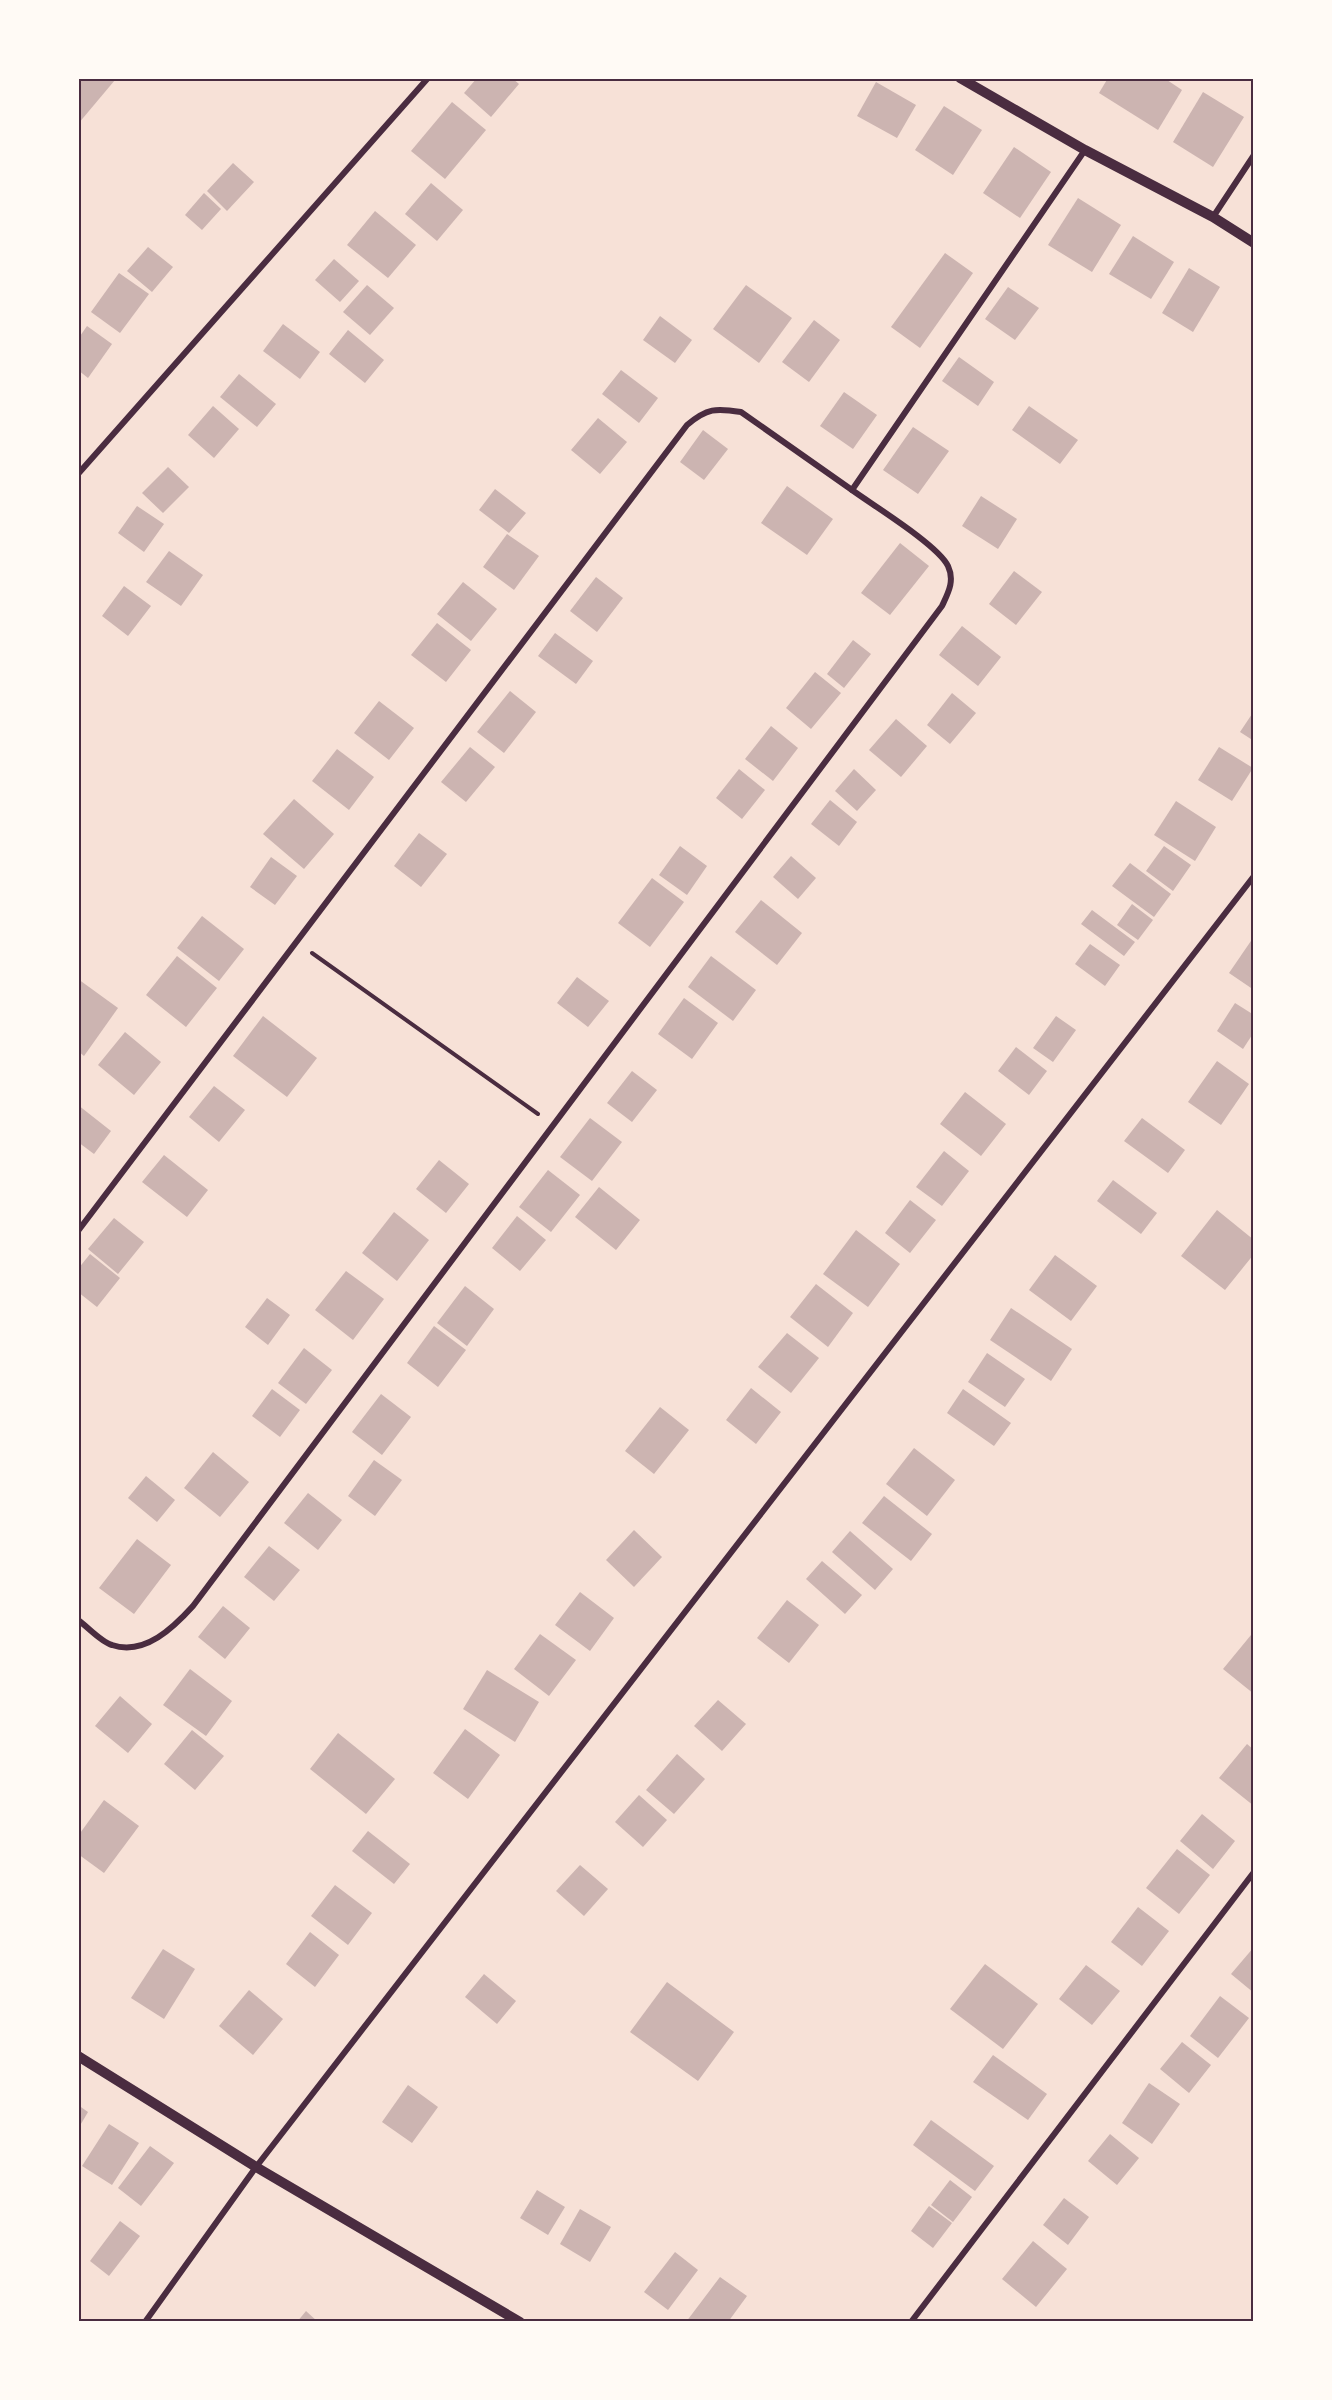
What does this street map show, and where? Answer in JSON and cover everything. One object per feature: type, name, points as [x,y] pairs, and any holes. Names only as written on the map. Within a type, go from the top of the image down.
[{"type":"street","points":[[78,474],[428,78]]},
{"type":"street","points":[[960,78],[1085,150],[1213,217],[1254,243]]},
{"type":"street","points":[[852,490],[1085,150]]},
{"type":"street","points":[[1213,217],[1254,155]]},
{"type":"street","points":[[78,1231],[687,425],[702,413],[720,409],[741,412],[937,552],[948,567],[951,586],[942,606],[193,1606],[169,1632],[135,1647],[112,1645],[78,1620]]},
{"type":"street","points":[[145,2322],[256,2167],[1254,876]]},
{"type":"street","points":[[911,2322],[1254,1872]]},
{"type":"street","points":[[78,2056],[256,2167],[520,2322]]},
{"type":"path","points":[[297,942],[553,1125]]},
{"type":"building","points":[[78,78],[115,80],[78,124]]},
{"type":"building","points":[[477,78],[512,78],[519,84],[491,117],[464,93]]},
{"type":"building","points":[[1108,78],[1164,78],[1182,90],[1158,130],[1099,93]]},
{"type":"building","points":[[876,82],[916,105],[897,138],[857,116]]},
{"type":"building","points":[[1203,92],[1244,117],[1213,167],[1173,142]]},
{"type":"building","points":[[452,102],[486,130],[445,179],[411,151]]},
{"type":"building","points":[[944,106],[982,130],[953,175],[915,150]]},
{"type":"building","points":[[1014,147],[1051,172],[1020,218],[983,193]]},
{"type":"building","points":[[233,163],[254,182],[227,211],[207,191]]},
{"type":"building","points":[[431,183],[463,210],[437,241],[405,214]]},
{"type":"building","points":[[204,193],[221,209],[202,230],[185,215]]},
{"type":"building","points":[[1078,198],[1121,225],[1092,272],[1048,245]]},
{"type":"building","points":[[375,211],[416,245],[388,278],[347,245]]},
{"type":"building","points":[[1133,236],[1174,262],[1151,299],[1109,274]]},
{"type":"building","points":[[148,247],[173,267],[152,292],[127,271]]},
{"type":"building","points":[[945,253],[973,273],[920,348],[891,327]]},
{"type":"building","points":[[334,259],[359,281],[340,302],[315,280]]},
{"type":"building","points":[[1189,268],[1220,287],[1193,332],[1162,313]]},
{"type":"building","points":[[119,273],[149,294],[120,333],[91,312]]},
{"type":"building","points":[[367,285],[394,308],[370,335],[343,312]]},
{"type":"building","points":[[746,285],[792,318],[759,363],[713,329]]},
{"type":"building","points":[[1008,287],[1039,308],[1015,340],[985,319]]},
{"type":"building","points":[[660,316],[692,340],[675,363],[643,340]]},
{"type":"building","points":[[814,320],[840,340],[809,382],[782,362]]},
{"type":"building","points":[[283,324],[320,352],[300,379],[263,351]]},
{"type":"building","points":[[87,326],[112,344],[88,378],[78,370],[78,339]]},
{"type":"building","points":[[348,330],[384,360],[365,383],[329,354]]},
{"type":"building","points":[[959,357],[994,382],[978,406],[942,381]]},
{"type":"building","points":[[621,370],[658,398],[639,423],[602,394]]},
{"type":"building","points":[[239,374],[276,404],[257,427],[220,397]]},
{"type":"building","points":[[844,392],[877,415],[853,449],[820,426]]},
{"type":"building","points":[[213,406],[239,429],[214,458],[188,435]]},
{"type":"building","points":[[1029,406],[1078,440],[1060,464],[1012,430]]},
{"type":"building","points":[[598,418],[627,442],[600,474],[571,450]]},
{"type":"building","points":[[913,427],[949,451],[918,494],[883,470]]},
{"type":"building","points":[[703,430],[728,449],[704,480],[680,462]]},
{"type":"building","points":[[168,467],[189,487],[163,513],[142,493]]},
{"type":"building","points":[[787,486],[833,519],[807,555],[761,523]]},
{"type":"building","points":[[495,489],[526,513],[509,533],[479,510]]},
{"type":"building","points":[[981,496],[1017,519],[998,549],[962,526]]},
{"type":"building","points":[[137,506],[164,524],[144,552],[118,533]]},
{"type":"building","points":[[507,534],[539,556],[514,590],[483,567]]},
{"type":"building","points":[[900,543],[929,566],[890,615],[861,593]]},
{"type":"building","points":[[169,551],[203,575],[181,606],[146,582]]},
{"type":"building","points":[[1014,571],[1042,592],[1016,625],[989,604]]},
{"type":"building","points":[[596,577],[623,598],[597,632],[570,611]]},
{"type":"building","points":[[463,582],[497,609],[471,641],[437,614]]},
{"type":"building","points":[[124,586],[151,606],[128,636],[102,616]]},
{"type":"building","points":[[437,623],[471,650],[446,682],[411,655]]},
{"type":"building","points":[[962,626],[1001,657],[978,686],[939,655]]},
{"type":"building","points":[[555,633],[593,661],[576,684],[538,656]]},
{"type":"building","points":[[853,640],[871,654],[844,688],[827,674]]},
{"type":"building","points":[[815,672],[841,693],[811,729],[786,708]]},
{"type":"building","points":[[510,691],[536,712],[504,753],[477,732]]},
{"type":"building","points":[[952,693],[976,713],[950,744],[927,725]]},
{"type":"building","points":[[379,701],[414,728],[389,760],[354,733]]},
{"type":"building","points":[[1254,711],[1254,741],[1240,732]]},
{"type":"building","points":[[896,719],[927,746],[901,777],[869,750]]},
{"type":"building","points":[[771,726],[798,748],[773,781],[745,759]]},
{"type":"building","points":[[470,747],[495,767],[466,802],[441,782]]},
{"type":"building","points":[[1219,747],[1253,768],[1232,801],[1198,780]]},
{"type":"building","points":[[337,749],[374,777],[349,810],[312,781]]},
{"type":"building","points":[[739,769],[765,790],[742,819],[716,798]]},
{"type":"building","points":[[854,769],[876,790],[857,811],[835,791]]},
{"type":"building","points":[[294,799],[334,834],[304,869],[263,834]]},
{"type":"building","points":[[830,800],[857,822],[839,846],[811,824]]},
{"type":"building","points":[[1176,801],[1216,827],[1195,861],[1154,835]]},
{"type":"building","points":[[419,833],[447,854],[421,887],[394,866]]},
{"type":"building","points":[[680,846],[707,866],[687,895],[659,875]]},
{"type":"building","points":[[1164,846],[1191,865],[1173,891],[1146,871]]},
{"type":"building","points":[[791,856],[816,878],[798,899],[773,877]]},
{"type":"building","points":[[271,857],[297,876],[275,905],[250,887]]},
{"type":"building","points":[[1130,863],[1171,894],[1154,917],[1112,886]]},
{"type":"building","points":[[652,878],[684,902],[650,947],[618,923]]},
{"type":"building","points":[[761,900],[802,933],[777,965],[735,932]]},
{"type":"building","points":[[1132,904],[1153,920],[1138,940],[1117,925]]},
{"type":"building","points":[[1092,910],[1135,942],[1124,956],[1081,924]]},
{"type":"building","points":[[202,916],[244,949],[219,981],[177,948]]},
{"type":"building","points":[[1254,939],[1254,990],[1229,973]]},
{"type":"building","points":[[1090,944],[1120,965],[1105,986],[1075,964]]},
{"type":"building","points":[[177,956],[217,988],[186,1027],[146,995]]},
{"type":"building","points":[[711,956],[756,990],[733,1021],[688,987]]},
{"type":"building","points":[[577,977],[609,1001],[588,1027],[557,1003]]},
{"type":"building","points":[[78,979],[118,1008],[84,1056],[78,1051]]},
{"type":"building","points":[[684,998],[718,1023],[692,1059],[658,1034]]},
{"type":"building","points":[[1235,1003],[1254,1015],[1254,1032],[1243,1049],[1217,1031]]},
{"type":"building","points":[[263,1016],[317,1058],[287,1097],[233,1056]]},
{"type":"building","points":[[1056,1016],[1076,1030],[1053,1062],[1033,1048]]},
{"type":"building","points":[[125,1032],[161,1062],[134,1095],[98,1065]]},
{"type":"building","points":[[1016,1047],[1047,1071],[1029,1095],[998,1071]]},
{"type":"building","points":[[1217,1061],[1249,1084],[1221,1125],[1188,1102]]},
{"type":"building","points":[[632,1071],[657,1090],[632,1122],[607,1103]]},
{"type":"building","points":[[214,1086],[245,1110],[219,1142],[189,1117]]},
{"type":"building","points":[[965,1092],[1006,1124],[981,1156],[940,1124]]},
{"type":"building","points":[[78,1105],[111,1131],[94,1154],[78,1142]]},
{"type":"building","points":[[590,1118],[622,1142],[592,1181],[560,1157]]},
{"type":"building","points":[[1142,1118],[1185,1150],[1168,1173],[1124,1141]]},
{"type":"building","points":[[944,1151],[969,1171],[942,1206],[916,1187]]},
{"type":"building","points":[[164,1155],[208,1190],[187,1217],[142,1182]]},
{"type":"building","points":[[439,1160],[469,1184],[446,1213],[416,1189]]},
{"type":"building","points":[[548,1170],[580,1195],[551,1232],[519,1207]]},
{"type":"building","points":[[1113,1180],[1157,1213],[1141,1234],[1097,1201]]},
{"type":"building","points":[[599,1187],[640,1220],[616,1250],[575,1217]]},
{"type":"building","points":[[910,1200],[936,1220],[910,1253],[885,1233]]},
{"type":"building","points":[[1217,1210],[1254,1240],[1254,1254],[1225,1290],[1181,1256]]},
{"type":"building","points":[[394,1212],[429,1240],[397,1281],[362,1253]]},
{"type":"building","points":[[517,1216],[546,1240],[520,1271],[492,1248]]},
{"type":"building","points":[[114,1218],[144,1242],[118,1274],[88,1249]]},
{"type":"building","points":[[856,1230],[900,1264],[868,1307],[823,1274]]},
{"type":"building","points":[[90,1254],[120,1278],[97,1307],[78,1292],[78,1269]]},
{"type":"building","points":[[1055,1255],[1097,1286],[1071,1321],[1029,1290]]},
{"type":"building","points":[[346,1271],[384,1299],[353,1340],[315,1310]]},
{"type":"building","points":[[816,1284],[853,1313],[828,1347],[790,1317]]},
{"type":"building","points":[[465,1286],[494,1309],[467,1346],[437,1323]]},
{"type":"building","points":[[267,1298],[290,1315],[268,1345],[245,1327]]},
{"type":"building","points":[[1011,1308],[1072,1349],[1051,1381],[990,1340]]},
{"type":"building","points":[[434,1326],[466,1350],[438,1387],[407,1363]]},
{"type":"building","points":[[787,1333],[819,1358],[791,1393],[758,1367]]},
{"type":"building","points":[[304,1348],[332,1370],[306,1404],[278,1383]]},
{"type":"building","points":[[987,1353],[1025,1379],[1005,1407],[968,1382]]},
{"type":"building","points":[[751,1388],[781,1412],[756,1444],[726,1420]]},
{"type":"building","points":[[272,1389],[300,1410],[280,1437],[252,1416]]},
{"type":"building","points":[[963,1389],[1011,1423],[994,1446],[947,1413]]},
{"type":"building","points":[[381,1394],[411,1417],[382,1455],[352,1432]]},
{"type":"building","points":[[660,1407],[689,1430],[654,1474],[625,1451]]},
{"type":"building","points":[[914,1448],[955,1480],[927,1516],[886,1484]]},
{"type":"building","points":[[213,1452],[249,1482],[220,1517],[184,1488]]},
{"type":"building","points":[[374,1460],[402,1480],[375,1516],[348,1496]]},
{"type":"building","points":[[146,1476],[175,1500],[157,1522],[128,1498]]},
{"type":"building","points":[[308,1493],[342,1520],[318,1550],[284,1523]]},
{"type":"building","points":[[884,1496],[932,1534],[911,1561],[862,1523]]},
{"type":"building","points":[[634,1530],[662,1557],[634,1587],[606,1560]]},
{"type":"building","points":[[850,1531],[893,1569],[875,1590],[832,1552]]},
{"type":"building","points":[[137,1539],[171,1565],[134,1614],[99,1588]]},
{"type":"building","points":[[269,1546],[300,1570],[274,1601],[244,1577]]},
{"type":"building","points":[[822,1561],[862,1595],[845,1614],[806,1579]]},
{"type":"building","points":[[580,1592],[614,1618],[590,1651],[555,1625]]},
{"type":"building","points":[[787,1600],[819,1625],[789,1663],[757,1638]]},
{"type":"building","points":[[223,1606],[250,1628],[225,1659],[198,1637]]},
{"type":"building","points":[[540,1634],[576,1660],[549,1696],[514,1669]]},
{"type":"building","points":[[1251,1635],[1254,1637],[1254,1694],[1223,1669]]},
{"type":"building","points":[[190,1669],[232,1701],[206,1736],[163,1705]]},
{"type":"building","points":[[487,1670],[539,1702],[515,1742],[463,1709]]},
{"type":"building","points":[[120,1696],[152,1724],[128,1753],[95,1726]]},
{"type":"building","points":[[718,1700],[746,1724],[722,1751],[694,1726]]},
{"type":"building","points":[[465,1729],[500,1755],[468,1799],[433,1773]]},
{"type":"building","points":[[192,1730],[224,1756],[195,1790],[164,1764]]},
{"type":"building","points":[[338,1733],[395,1779],[366,1814],[310,1769]]},
{"type":"building","points":[[1247,1744],[1254,1750],[1254,1806],[1219,1778]]},
{"type":"building","points":[[677,1754],[705,1779],[674,1814],[646,1790]]},
{"type":"building","points":[[639,1795],[667,1820],[643,1847],[615,1822]]},
{"type":"building","points":[[104,1800],[139,1826],[104,1873],[78,1854],[78,1836]]},
{"type":"building","points":[[1202,1814],[1235,1841],[1213,1869],[1180,1841]]},
{"type":"building","points":[[368,1831],[410,1864],[394,1884],[352,1851]]},
{"type":"building","points":[[1177,1849],[1210,1875],[1179,1914],[1146,1888]]},
{"type":"building","points":[[580,1865],[608,1889],[584,1916],[556,1891]]},
{"type":"building","points":[[335,1885],[372,1913],[348,1945],[311,1916]]},
{"type":"building","points":[[1138,1907],[1169,1931],[1142,1966],[1111,1942]]},
{"type":"building","points":[[310,1932],[339,1955],[315,1987],[286,1964]]},
{"type":"building","points":[[1254,1947],[1254,1993],[1231,1974]]},
{"type":"building","points":[[163,1949],[195,1969],[164,2019],[131,1998]]},
{"type":"building","points":[[985,1964],[1038,2004],[1003,2049],[950,2009]]},
{"type":"building","points":[[1086,1965],[1120,1991],[1092,2025],[1059,1999]]},
{"type":"building","points":[[484,1974],[516,2001],[497,2024],[465,1997]]},
{"type":"building","points":[[667,1982],[734,2032],[698,2081],[630,2032]]},
{"type":"building","points":[[249,1990],[283,2019],[253,2055],[219,2026]]},
{"type":"building","points":[[1220,1996],[1249,2018],[1218,2058],[1190,2036]]},
{"type":"building","points":[[1182,2042],[1211,2065],[1189,2093],[1160,2069]]},
{"type":"building","points":[[993,2055],[1047,2094],[1028,2120],[973,2082]]},
{"type":"building","points":[[1149,2083],[1180,2104],[1152,2144],[1122,2123]]},
{"type":"building","points":[[408,2085],[438,2107],[412,2143],[382,2122]]},
{"type":"building","points":[[78,2105],[88,2112],[78,2129]]},
{"type":"building","points":[[931,2120],[994,2166],[975,2191],[913,2145]]},
{"type":"building","points":[[109,2124],[139,2143],[112,2185],[82,2166]]},
{"type":"building","points":[[1110,2134],[1139,2158],[1117,2185],[1088,2161]]},
{"type":"building","points":[[150,2146],[174,2163],[141,2206],[118,2188]]},
{"type":"building","points":[[950,2180],[972,2197],[953,2222],[931,2205]]},
{"type":"building","points":[[537,2190],[565,2207],[548,2235],[520,2218]]},
{"type":"building","points":[[1064,2198],[1089,2217],[1068,2245],[1043,2225]]},
{"type":"building","points":[[929,2206],[952,2223],[933,2248],[911,2231]]},
{"type":"building","points":[[580,2209],[611,2227],[590,2262],[560,2244]]},
{"type":"building","points":[[120,2221],[140,2236],[109,2276],[90,2261]]},
{"type":"building","points":[[1033,2241],[1067,2269],[1036,2307],[1002,2279]]},
{"type":"building","points":[[675,2252],[698,2270],[668,2310],[644,2292]]},
{"type":"building","points":[[720,2277],[747,2296],[728,2322],[686,2322]]},
{"type":"building","points":[[306,2311],[318,2322],[297,2322]]}]
